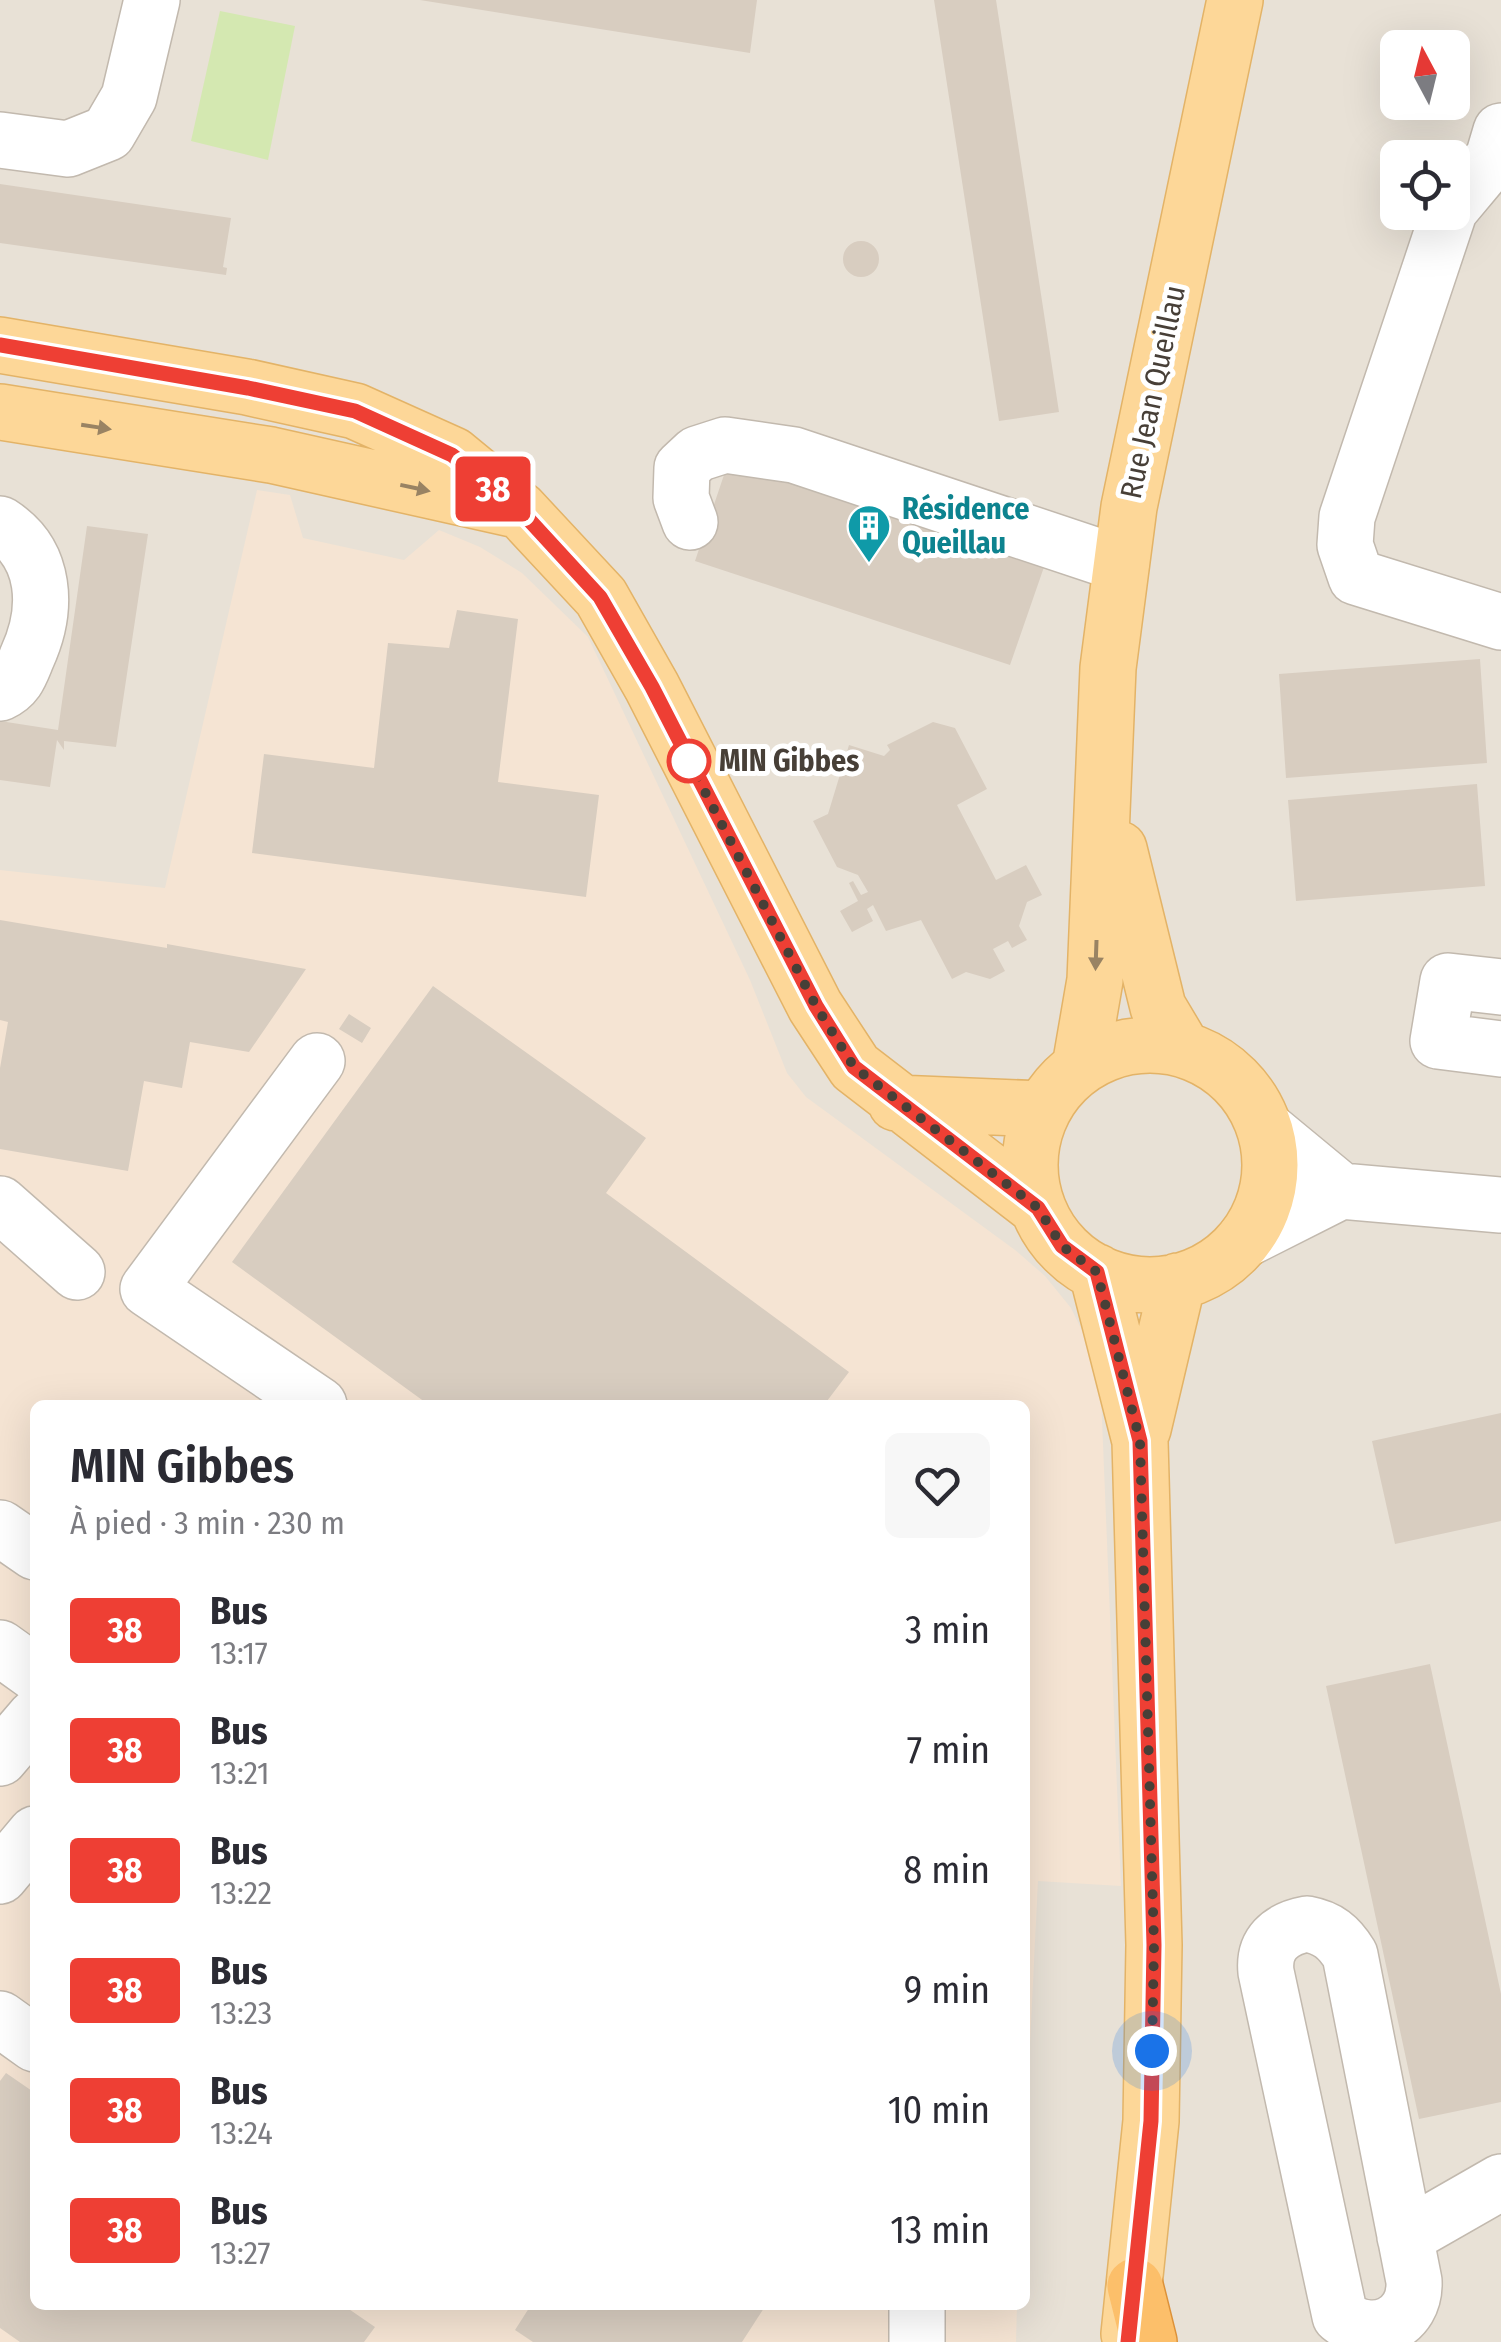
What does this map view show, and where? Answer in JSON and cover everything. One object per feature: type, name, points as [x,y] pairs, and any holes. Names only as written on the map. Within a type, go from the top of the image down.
[{"type":"highway","points":[[1135,2286],[1150,2342]]},
{"type":"main road","name":"Rue Jean Queillau","points":[[1080,1067],[1095,980],[1108,668],[1121,564],[1140,449],[1236,0]]},
{"type":"main road","points":[[0,345],[248,388],[355,411],[452,455],[520,510],[600,597],[652,687],[816,1006],[854,1067],[896,1103],[1038,1208],[1062,1246],[1097,1272],[1137,1284],[1178,1281],[1214,1266],[1244,1240],[1257,1221],[1271,1175],[1266,1129],[1242,1087],[1215,1064],[1183,1049],[1140,1045],[1098,1056],[1080,1067],[1043,1109],[1030,1158],[1038,1208]]},
{"type":"main road","points":[[0,412],[270,455],[520,510]]},
{"type":"main road","name":"Rue Jean Queillau","points":[[1104,788],[1158,1007],[1183,1049]]},
{"type":"main road","points":[[896,1103],[1043,1109]]},
{"type":"main road","points":[[1097,1272],[1140,1441],[1154,1945],[1151,2121],[1128,2342]]},
{"type":"main road","points":[[1140,1441],[1178,1281]]},
{"type":"lane","points":[[0,140],[68,149],[108,134],[128,97],[152,0]]},
{"type":"lane","points":[[1470,186],[1493,158],[1501,130]]},
{"type":"lane","points":[[1444,230],[1347,516],[1345,546],[1356,577],[1501,622]]},
{"type":"lane","points":[[690,522],[681,498],[682,468],[697,454],[725,445],[794,455],[1121,564]]},
{"type":"lane","points":[[0,524],[20,537],[33,557],[42,599],[41,627],[14,686],[0,694]]},
{"type":"lane","points":[[1501,987],[1448,980],[1438,1041],[1501,1049]]},
{"type":"lane","points":[[312,1400],[148,1289],[317,1062]]},
{"type":"lane","points":[[1266,1129],[1341,1191]]},
{"type":"lane","points":[[1244,1240],[1341,1191],[1501,1206]]},
{"type":"lane","points":[[0,1204],[77,1272]]},
{"type":"lane","points":[[0,1528],[30,1549]]},
{"type":"lane","points":[[0,1648],[30,1669]]},
{"type":"lane","points":[[0,1758],[30,1723]]},
{"type":"lane","points":[[0,1773],[30,1795]]},
{"type":"lane","points":[[1291,1927],[1322,1927],[1340,1939],[1350,1955],[1405,2237],[1414,2281],[1409,2308],[1398,2322],[1382,2329],[1366,2331],[1350,2325],[1340,2316],[1266,1972],[1264,1956],[1274,1938],[1291,1927]]},
{"type":"lane","points":[[0,2019],[30,2040]]},
{"type":"lane","points":[[1405,2237],[1501,2182]]},
{"type":"lane","points":[[918,2310],[918,2342]]},
{"type":"shaded area","points":[[0,0],[1501,0],[1501,2342],[0,2342]]},
{"type":"shaded area","points":[[257,490],[290,495],[303,538],[404,560],[439,530],[480,547],[522,573],[588,637],[750,980],[787,1073],[806,1097],[1045,1276],[1071,1308],[1089,1345],[1101,1395],[1121,1886],[1038,1881],[1030,2043],[1030,1400],[30,1400],[30,2310],[1017,2310],[1016,2342],[0,2342],[0,870],[165,888]]},
{"type":"green space","points":[[220,11],[295,26],[268,160],[191,141]]},
{"type":"building","points":[[420,0],[757,0],[750,53]]},
{"type":"building","points":[[934,0],[996,0],[1059,412],[999,421]]},
{"type":"building","points":[[0,184],[231,218],[223,267],[227,268],[226,275],[0,243]]},
{"type":"building","points":[[861,241],[874,246],[879,259],[874,272],[861,277],[848,272],[843,259],[848,246]]},
{"type":"building","name":"Résidence Queillau","points":[[728,463],[1044,567],[1010,665],[695,561]]},
{"type":"building","points":[[87,526],[148,534],[116,747],[64,741],[64,750],[57,740],[50,787],[0,780],[0,721],[58,730]]},
{"type":"building","points":[[457,610],[518,619],[498,782],[599,795],[586,897],[252,853],[264,754],[374,768],[388,643],[449,648]]},
{"type":"building","points":[[1480,659],[1487,763],[1286,778],[1279,674]]},
{"type":"building","points":[[933,722],[955,728],[987,789],[957,805],[996,880],[1026,865],[1042,895],[1027,902],[1019,926],[1027,940],[1012,948],[1008,941],[993,949],[1005,971],[990,979],[966,972],[952,979],[921,920],[886,931],[873,905],[867,909],[873,921],[852,932],[840,911],[858,901],[849,883],[853,881],[861,895],[868,892],[858,875],[837,867],[813,821],[828,814],[849,745],[884,756],[890,750],[887,745]]},
{"type":"building","points":[[1477,784],[1485,886],[1296,901],[1288,800]]},
{"type":"building","points":[[0,920],[306,969],[249,1052],[190,1042],[182,1088],[144,1081],[128,1171],[0,1149],[0,1068],[8,1022],[0,1020]]},
{"type":"building","points":[[433,986],[646,1138],[606,1193],[849,1372],[828,1400],[422,1400],[232,1262]]},
{"type":"building","points":[[349,1014],[371,1028],[362,1043],[339,1029]]},
{"type":"building","points":[[1501,1413],[1501,1521],[1395,1544],[1372,1441]]},
{"type":"building","points":[[1430,1664],[1501,1994],[1501,2102],[1419,2119],[1326,1686]]},
{"type":"building","points":[[6,2073],[30,2090],[30,2310],[350,2310],[375,2327],[364,2342],[20,2342],[0,2328],[0,2081]]},
{"type":"building","points":[[528,2310],[763,2310],[742,2342],[533,2342],[515,2330]]},
{"type":"bus line","name":"38","points":[[0,345],[248,388],[355,411],[452,455],[520,510],[600,597],[652,687],[816,1006],[854,1067],[896,1103],[1038,1208],[1062,1246],[1097,1272],[1120,1347],[1140,1441],[1154,1945],[1151,2121],[1128,2342]]},
{"type":"place","name":"Résidence Queillau","points":[[869,564]]},
{"type":"place","name":"MIN Gibbes","points":[[689,761]]},
{"type":"route","points":[[689,761],[816,1006],[854,1067],[896,1103],[1038,1208],[1062,1246],[1097,1272],[1120,1347],[1140,1441],[1154,1945],[1152,2051]]}]
